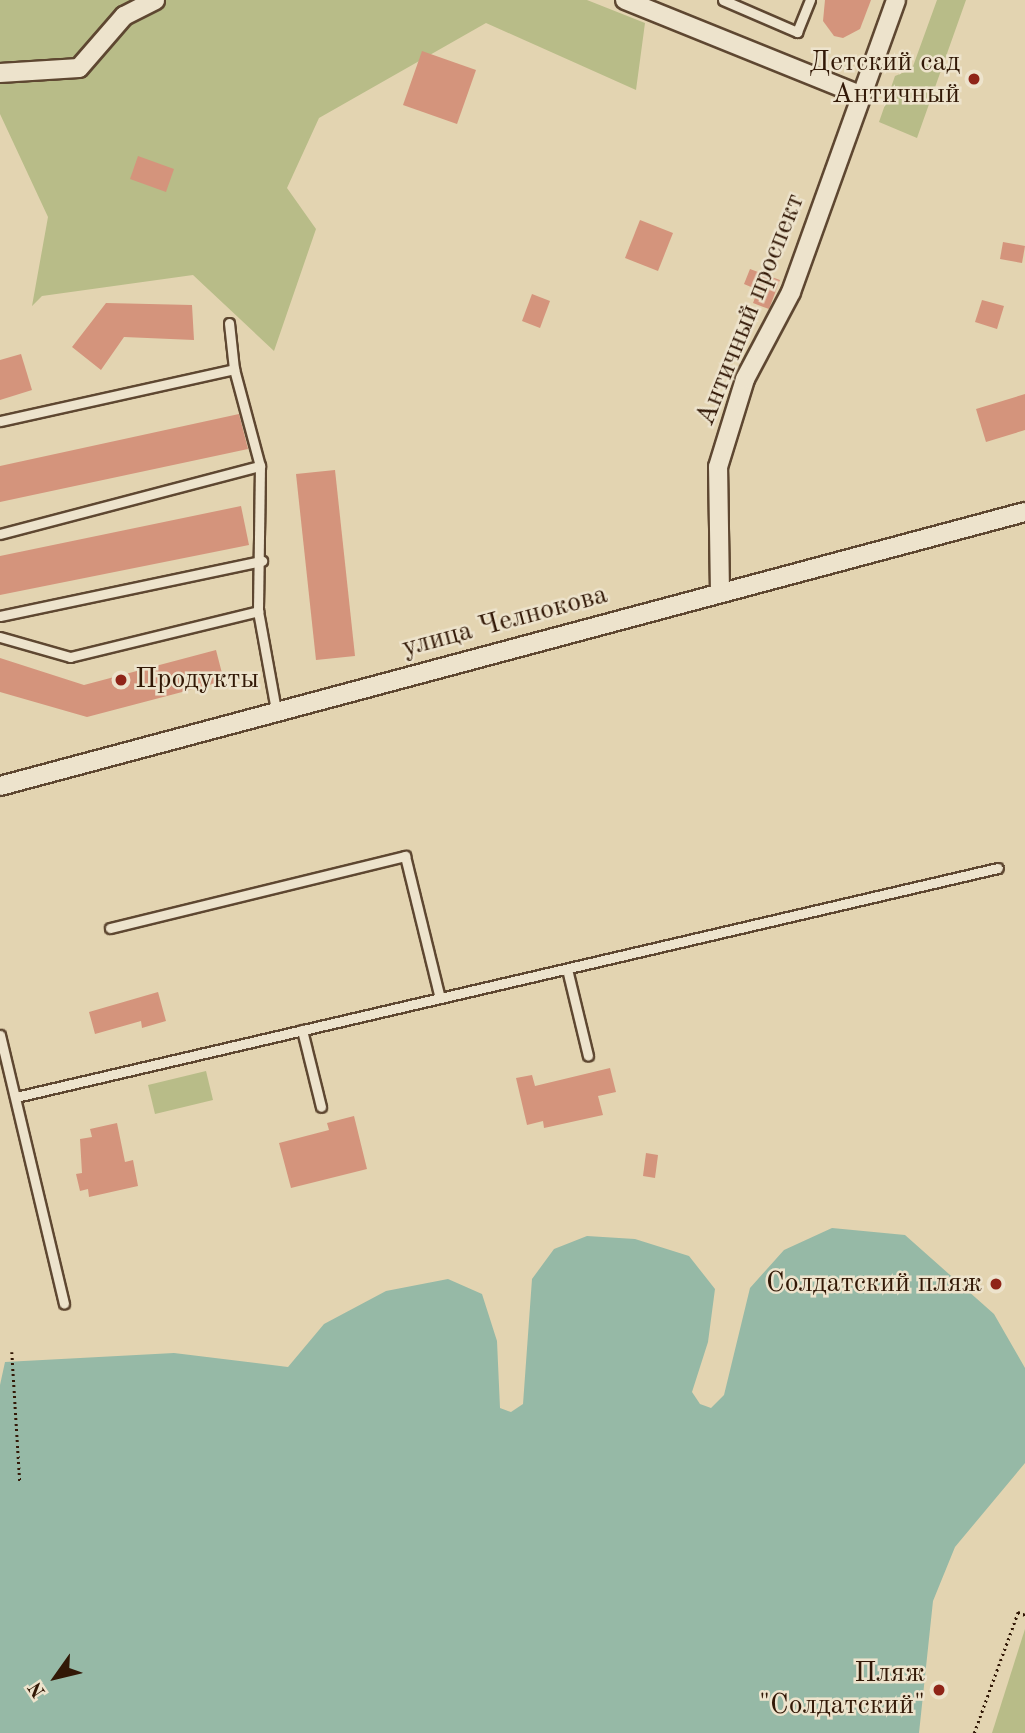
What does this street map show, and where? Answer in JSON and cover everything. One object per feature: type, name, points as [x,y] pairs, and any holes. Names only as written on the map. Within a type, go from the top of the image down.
[{"type":"street","points":[[0,72],[79,68],[124,16],[155,0]]},
{"type":"street","points":[[625,0],[860,95]]},
{"type":"street","name":"Античный проспект","points":[[720,593],[718,467],[745,379],[791,292],[860,95],[897,0]]},
{"type":"street","name":"улица Челнокова","points":[[0,786],[276,710],[1025,512]]},
{"type":"lane","points":[[723,0],[797,32],[810,0]]},
{"type":"lane","points":[[229,323],[234,369],[260,466],[262,561],[258,611],[276,710]]},
{"type":"lane","points":[[0,421],[234,369]]},
{"type":"lane","points":[[0,534],[260,466]]},
{"type":"lane","points":[[0,616],[262,561]]},
{"type":"lane","points":[[0,637],[70,657],[258,611]]},
{"type":"lane","points":[[110,928],[405,856],[440,998]]},
{"type":"lane","points":[[16,1097],[998,868]]},
{"type":"lane","points":[[566,969],[588,1056]]},
{"type":"lane","points":[[302,1030],[321,1108]]},
{"type":"lane","points":[[0,1035],[64,1303]]},
{"type":"path","points":[[12,1352],[20,1484]]},
{"type":"path","points":[[974,1733],[1018,1612],[1025,1615]]},
{"type":"shaded area","points":[[0,0],[587,0],[645,23],[636,90],[486,23],[319,118],[287,188],[316,229],[274,351],[193,275],[42,296],[32,306],[48,217],[0,114]]},
{"type":"shaded area","points":[[937,0],[966,0],[917,138],[879,122],[895,76],[912,69]]},
{"type":"shaded area","points":[[206,1071],[213,1100],[155,1114],[148,1085]]},
{"type":"shaded area","points":[[832,1228],[905,1235],[994,1314],[1025,1368],[1025,1463],[955,1547],[933,1601],[919,1733],[0,1733],[0,1385],[5,1362],[174,1353],[288,1367],[324,1324],[386,1291],[448,1279],[482,1294],[497,1341],[500,1408],[511,1412],[523,1404],[532,1279],[554,1249],[587,1236],[635,1239],[689,1256],[715,1289],[708,1342],[692,1392],[700,1404],[711,1408],[724,1395],[750,1288],[784,1250]]},
{"type":"shaded area","points":[[1025,1629],[1025,1733],[992,1733]]},
{"type":"building","points":[[825,0],[871,0],[860,29],[843,38],[834,36],[823,21]]},
{"type":"building","points":[[422,51],[476,70],[457,124],[403,105]]},
{"type":"building","points":[[138,156],[174,169],[166,192],[130,179]]},
{"type":"building","points":[[640,220],[673,233],[658,271],[625,258]]},
{"type":"building","points":[[1003,242],[1025,246],[1022,263],[1000,259]]},
{"type":"building","points":[[750,269],[780,280],[769,309],[753,303],[758,290],[744,284]]},
{"type":"building","points":[[532,294],[550,301],[540,328],[522,321]]},
{"type":"building","points":[[982,300],[1004,306],[997,329],[975,322]]},
{"type":"building","points":[[106,303],[192,305],[194,340],[124,337],[101,370],[72,347]]},
{"type":"building","points":[[21,354],[32,390],[0,400],[0,360]]},
{"type":"building","points":[[1025,394],[1025,430],[986,442],[976,409]]},
{"type":"building","points":[[239,414],[248,449],[0,502],[0,466]]},
{"type":"building","points":[[335,470],[355,656],[316,660],[296,474]]},
{"type":"building","points":[[241,506],[249,545],[0,595],[0,556]]},
{"type":"building","points":[[216,650],[224,681],[87,717],[0,692],[0,658],[84,685]]},
{"type":"building","points":[[158,992],[166,1021],[142,1028],[141,1021],[95,1034],[89,1012]]},
{"type":"building","points":[[610,1068],[616,1092],[598,1096],[603,1115],[544,1128],[543,1121],[527,1125],[516,1078],[532,1075],[535,1086]]},
{"type":"building","points":[[354,1116],[367,1169],[291,1188],[279,1143],[329,1130],[327,1123]]},
{"type":"building","points":[[117,1123],[125,1162],[133,1160],[138,1186],[89,1197],[88,1189],[80,1191],[76,1174],[82,1173],[80,1139],[92,1137],[90,1129]]},
{"type":"building","points":[[646,1153],[658,1155],[655,1178],[643,1176]]},
{"type":"place","name":"Детский сад Античный","points":[[974,79]]},
{"type":"place","name":"Продукты","points":[[121,680]]},
{"type":"place","name":"Солдатский пляж","points":[[996,1284]]},
{"type":"place","name":"Пляж \"Солдатский\"","points":[[939,1690]]}]
